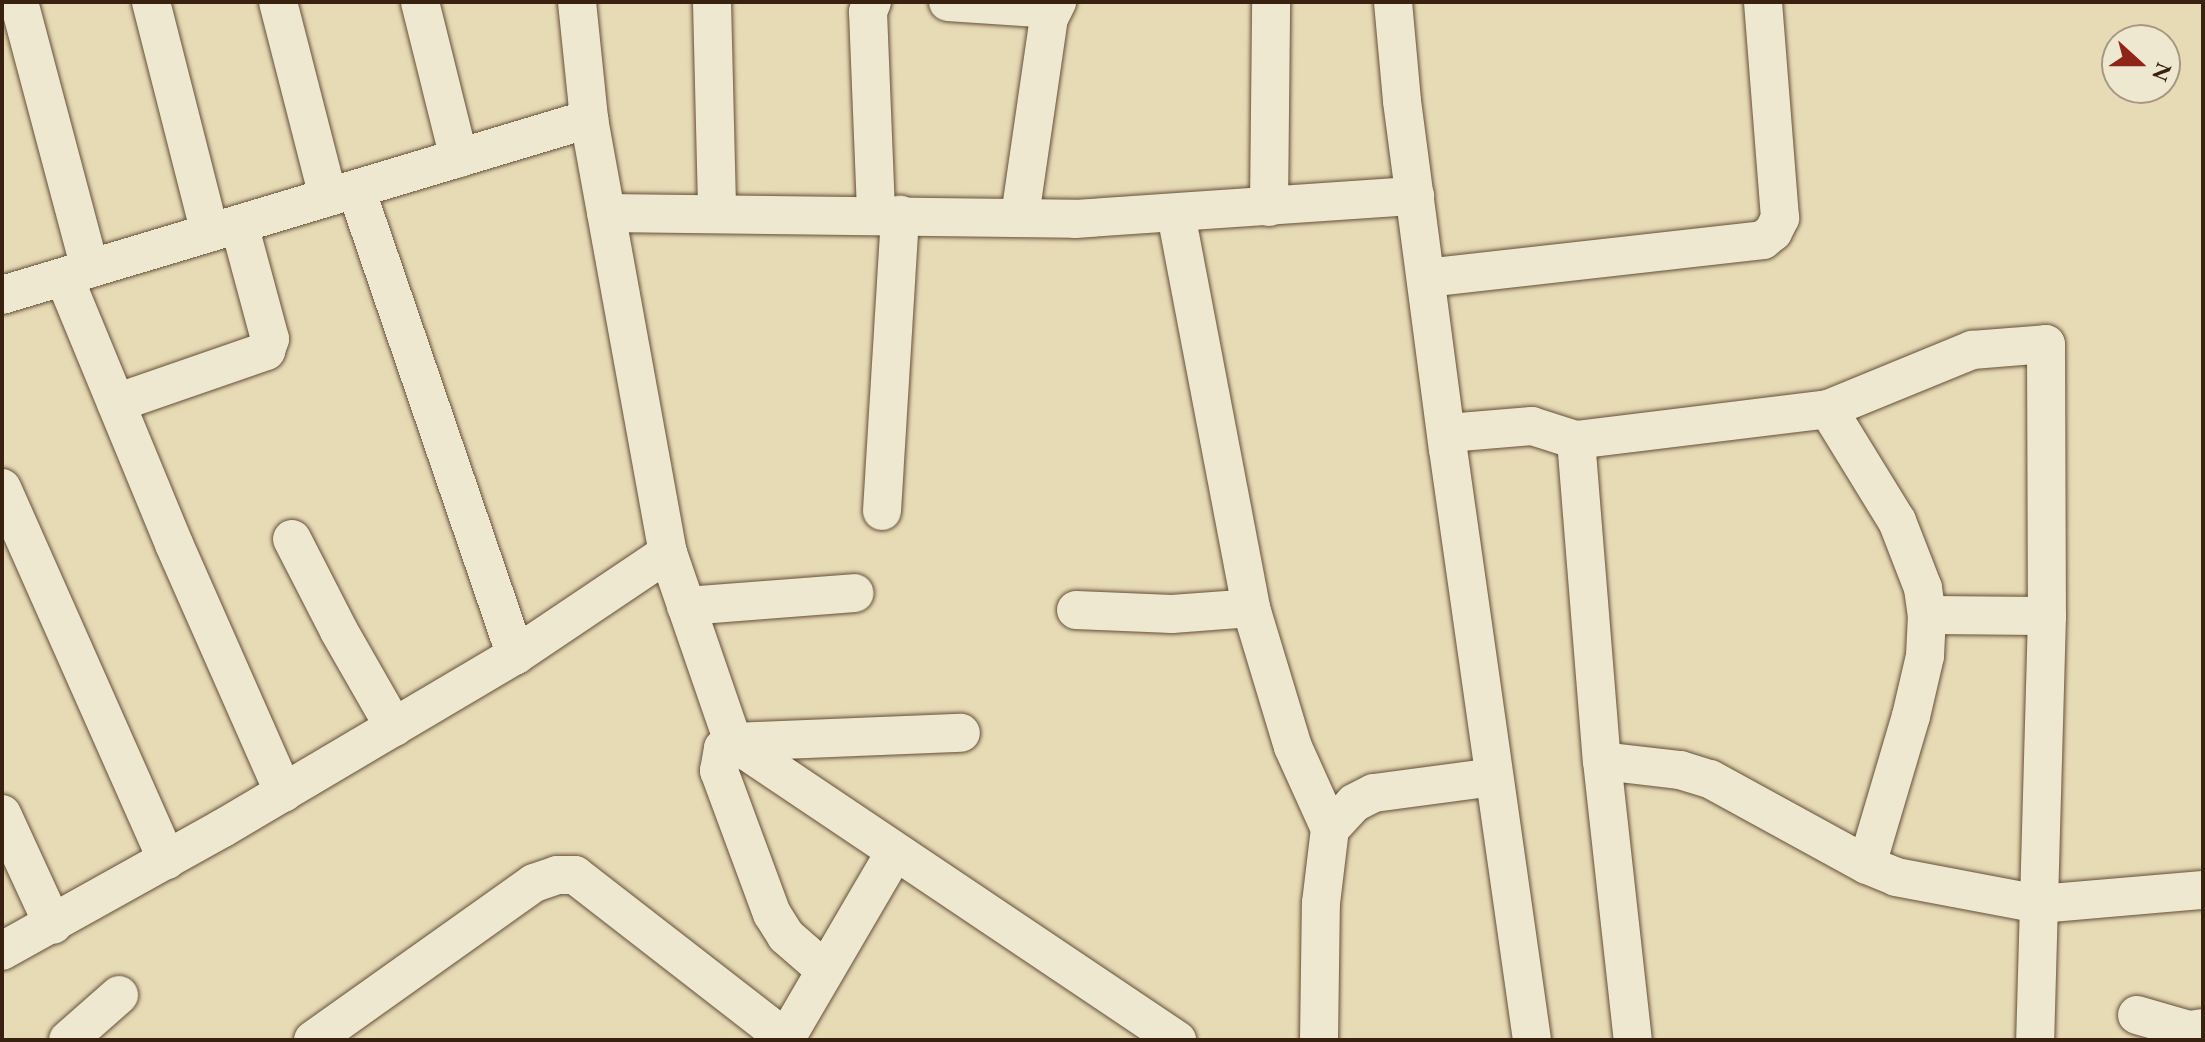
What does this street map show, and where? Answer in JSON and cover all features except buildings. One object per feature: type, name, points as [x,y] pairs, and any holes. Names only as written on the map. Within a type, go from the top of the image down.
[{"type":"street","points":[[19,2],[77,273],[116,403],[284,793]]},
{"type":"street","points":[[116,403],[266,351],[270,339],[224,228],[151,2]]},
{"type":"street","points":[[278,2],[342,193],[516,655]]},
{"type":"street","points":[[420,2],[459,158]]},
{"type":"street","points":[[577,2],[589,119],[668,553],[733,742],[1177,1040]]},
{"type":"street","points":[[712,2],[717,213]]},
{"type":"street","points":[[872,2],[868,12],[888,214],[882,511]]},
{"type":"street","points":[[948,2],[1055,6],[1049,18],[1020,216]]},
{"type":"street","points":[[1269,207],[1271,2]]},
{"type":"street","points":[[1393,2],[1415,196],[1532,1040]]},
{"type":"street","points":[[1426,278],[1763,240],[1773,232],[1780,218],[1763,2]]},
{"type":"street","points":[[2,295],[589,119]]},
{"type":"street","points":[[606,213],[888,214],[1075,219],[1415,196]]},
{"type":"street","points":[[1176,214],[1251,608],[1293,747],[1330,829],[1321,903],[1319,1040]]},
{"type":"street","points":[[1448,433],[1532,426],[1576,440],[1828,409],[1972,350],[2046,344],[2047,616],[2035,1040]]},
{"type":"street","points":[[1828,409],[1897,521],[1923,588],[1927,615],[1925,656],[1911,716],[1867,865]]},
{"type":"street","points":[[1576,440],[1602,761],[1633,1040]]},
{"type":"street","points":[[2,488],[167,860]]},
{"type":"street","points":[[292,539],[339,631],[394,727]]},
{"type":"street","points":[[2,951],[284,793],[516,655],[668,553]]},
{"type":"street","points":[[686,606],[855,593]]},
{"type":"street","points":[[1076,610],[1172,614],[1251,608]]},
{"type":"street","points":[[1927,615],[2047,616]]},
{"type":"street","points":[[825,970],[786,936],[772,914],[719,771],[723,748],[733,742],[961,733]]},
{"type":"street","points":[[1602,761],[1680,770],[1710,779],[1867,865],[1896,877],[2039,904],[2203,890]]},
{"type":"street","points":[[1330,829],[1354,803],[1374,793],[1494,777]]},
{"type":"street","points":[[2,814],[53,925]]},
{"type":"street","points":[[322,1037],[534,883],[557,875],[575,875],[786,1040],[895,852]]},
{"type":"street","points":[[68,1040],[119,995]]},
{"type":"street","points":[[2137,1015],[2189,1030],[2203,1028]]}]
